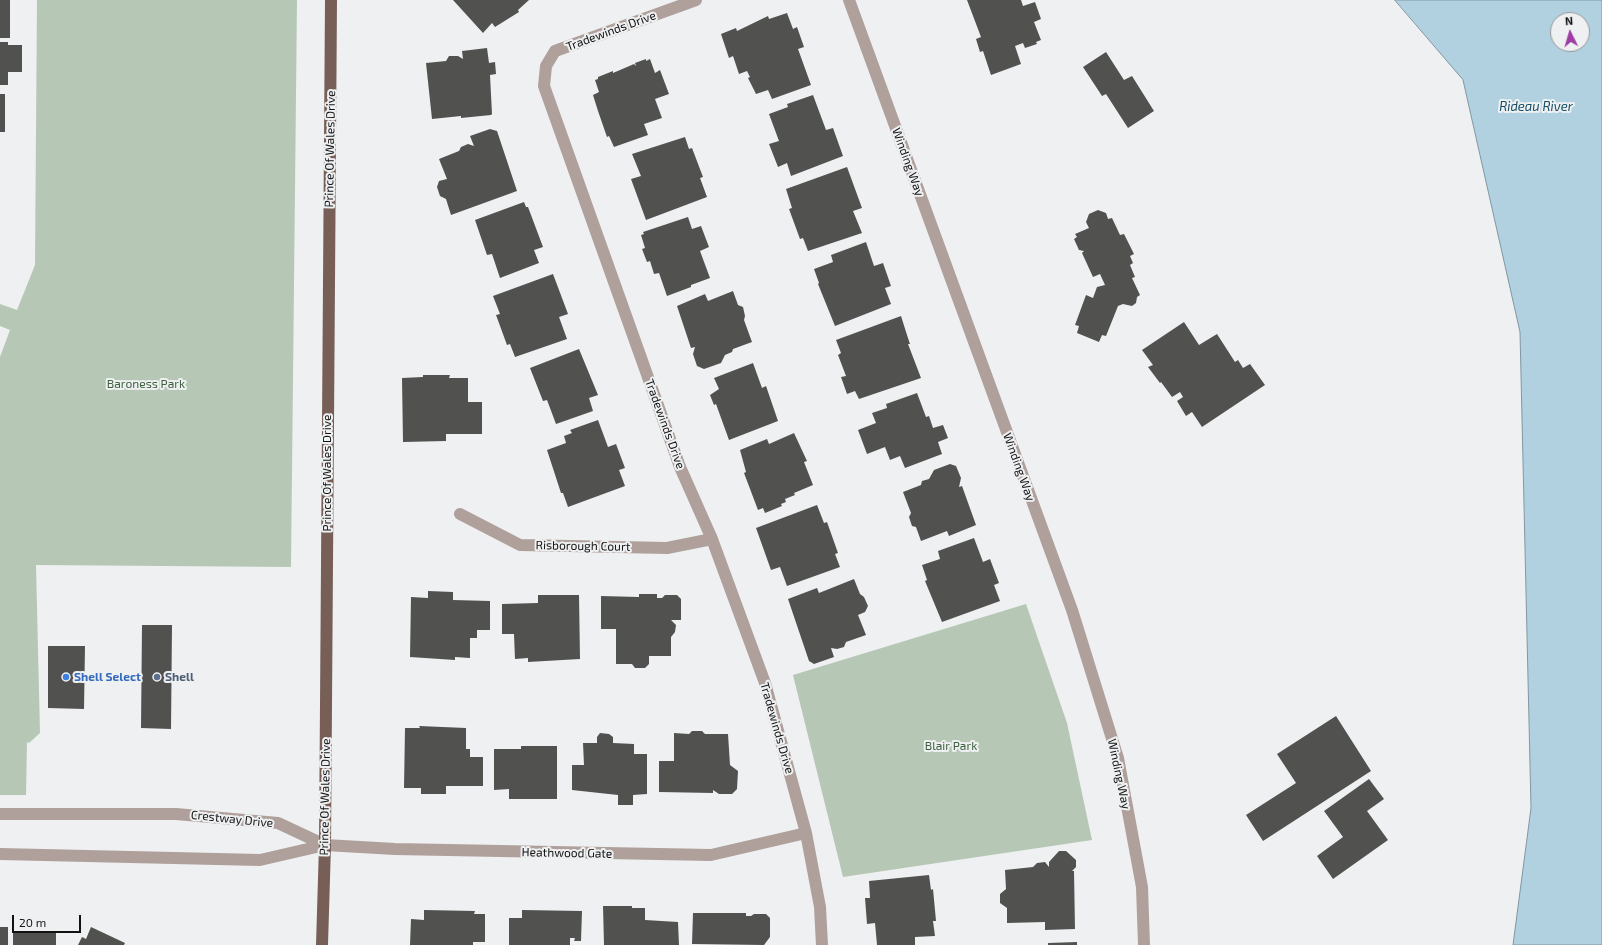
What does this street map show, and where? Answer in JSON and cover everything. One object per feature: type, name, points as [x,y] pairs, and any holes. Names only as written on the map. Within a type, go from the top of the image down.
[{"type":"main road","name":"Prince Of Wales Drive","points":[[322,945],[325,845],[331,0]]},
{"type":"street","name":"Tradewinds Drive","points":[[696,0],[555,51],[546,66],[544,86],[680,466],[712,539],[765,683],[806,833],[820,907],[822,945]]},
{"type":"street","name":"Winding Way","points":[[849,0],[1072,610],[1118,758],[1142,887],[1144,945]]},
{"type":"street","name":"Risborough Court","points":[[460,514],[520,545],[667,548],[712,539]]},
{"type":"street","name":"Crestway Drive","points":[[0,814],[176,814],[278,823],[325,845]]},
{"type":"street","name":"Heathwood Gate","points":[[325,845],[395,849],[711,856],[806,833]]},
{"type":"street","points":[[0,854],[260,860],[325,845]]},
{"type":"green space","name":"Baroness Park","points":[[37,0],[297,0],[291,567],[36,565],[40,733],[29,743],[27,742],[26,795],[0,795],[0,357],[10,330],[0,326],[0,304],[17,310],[35,265]]},
{"type":"green space","name":"Blair Park","points":[[1026,604],[1067,723],[1092,840],[843,877],[793,675]]},
{"type":"water","name":"Rideau River","points":[[1395,0],[1602,0],[1602,945],[1513,945],[1531,808],[1520,332],[1463,80]]},
{"type":"building","points":[[0,0],[10,0],[10,38],[0,38]]},
{"type":"building","points":[[453,0],[529,0],[518,10],[519,12],[495,27],[492,23],[483,33]]},
{"type":"building","points":[[967,0],[1021,0],[1023,6],[1035,2],[1041,19],[1034,22],[1041,40],[1036,42],[1037,44],[1025,48],[1023,43],[1015,46],[1021,64],[991,75],[983,51],[980,52],[976,39],[981,37]]},
{"type":"building","points":[[787,13],[793,29],[797,27],[804,47],[798,49],[811,85],[772,99],[768,90],[756,94],[748,78],[750,77],[747,71],[739,74],[733,56],[729,58],[721,34],[736,28],[737,31],[768,16],[769,19]]},
{"type":"building","points":[[0,42],[8,42],[8,45],[22,45],[22,72],[8,72],[8,85],[0,85]]},
{"type":"building","points":[[487,48],[489,63],[495,62],[496,74],[490,75],[492,114],[461,118],[461,116],[432,119],[426,63],[446,61],[449,56],[458,56],[463,59],[462,51]]},
{"type":"building","points":[[1106,52],[1124,80],[1132,76],[1154,111],[1128,128],[1106,94],[1102,96],[1083,67]]},
{"type":"building","points":[[646,59],[646,61],[650,59],[655,73],[660,70],[669,94],[655,99],[662,118],[644,124],[648,135],[614,147],[609,136],[607,137],[593,95],[599,92],[595,80],[598,79],[598,77],[613,71],[613,73],[634,64],[636,66],[635,63]]},
{"type":"building","points":[[0,94],[5,94],[5,132],[0,132]]},
{"type":"building","points":[[813,95],[826,130],[833,128],[843,156],[791,176],[787,163],[778,167],[769,144],[779,141],[769,114],[788,107],[787,104]]},
{"type":"building","points":[[490,129],[497,131],[517,191],[451,215],[446,199],[440,196],[437,187],[439,181],[447,179],[439,159],[459,151],[461,147],[468,144],[474,146],[470,136]]},
{"type":"building","points":[[685,137],[689,149],[692,148],[703,177],[700,178],[707,197],[646,220],[631,179],[641,176],[632,154]]},
{"type":"building","points":[[847,167],[862,208],[853,211],[862,233],[808,251],[803,238],[800,239],[789,209],[792,208],[786,189]]},
{"type":"building","points":[[524,202],[526,207],[528,207],[543,247],[534,250],[539,263],[500,278],[492,254],[487,255],[475,220]]},
{"type":"building","points":[[1098,210],[1106,213],[1108,219],[1112,218],[1120,235],[1124,234],[1134,254],[1130,256],[1133,263],[1130,265],[1135,277],[1132,278],[1140,295],[1137,297],[1136,303],[1132,306],[1123,304],[1118,306],[1106,336],[1102,335],[1099,342],[1077,333],[1079,326],[1075,325],[1086,295],[1093,298],[1097,287],[1105,285],[1100,274],[1093,277],[1082,253],[1084,251],[1079,250],[1074,239],[1077,237],[1075,234],[1089,228],[1086,222],[1089,214]]},
{"type":"building","points":[[688,217],[692,229],[701,226],[709,247],[700,251],[710,278],[667,296],[659,273],[654,274],[650,261],[647,262],[642,249],[645,248],[641,235],[644,234],[643,232]]},
{"type":"building","points":[[866,242],[874,266],[883,263],[891,286],[885,288],[891,304],[835,326],[818,284],[819,283],[814,269],[833,262],[831,255]]},
{"type":"building","points":[[553,274],[568,314],[559,317],[567,339],[515,357],[510,344],[507,345],[496,315],[500,314],[493,296]]},
{"type":"building","points":[[733,291],[738,305],[743,307],[745,316],[744,320],[752,342],[733,349],[732,352],[725,355],[721,363],[704,369],[697,366],[693,354],[695,347],[691,348],[677,306],[705,294],[708,301]]},
{"type":"building","points":[[901,316],[910,344],[908,344],[921,378],[859,399],[855,391],[847,394],[841,377],[846,376],[838,355],[841,353],[836,340]]},
{"type":"building","points":[[1184,322],[1199,345],[1217,334],[1235,362],[1238,360],[1243,368],[1250,364],[1265,385],[1202,427],[1192,412],[1186,416],[1177,401],[1183,397],[1180,392],[1172,397],[1161,382],[1160,383],[1148,367],[1153,365],[1142,350]]},
{"type":"building","points":[[579,349],[598,395],[589,398],[593,411],[556,424],[547,400],[543,401],[530,368]]},
{"type":"building","points":[[753,363],[762,388],[766,386],[778,421],[729,440],[716,404],[714,405],[710,395],[719,389],[714,378]]},
{"type":"building","points":[[423,375],[450,375],[449,378],[468,378],[468,402],[482,402],[482,434],[446,434],[446,441],[403,442],[402,378],[423,377]]},
{"type":"building","points":[[917,393],[926,417],[929,416],[933,428],[943,425],[948,438],[938,442],[942,454],[905,468],[900,456],[890,460],[885,447],[867,454],[858,430],[876,423],[872,413],[887,408],[886,404]]},
{"type":"building","points":[[598,420],[608,447],[616,444],[625,468],[619,470],[625,486],[568,507],[563,493],[561,493],[547,450],[566,443],[564,436],[572,433],[570,430]]},
{"type":"building","points":[[794,433],[807,461],[804,462],[813,485],[794,493],[795,495],[785,499],[786,502],[781,504],[782,506],[765,513],[763,508],[758,510],[744,473],[746,472],[740,450],[767,439],[769,444]]},
{"type":"building","points":[[950,464],[956,466],[961,478],[959,487],[962,486],[976,525],[949,536],[947,531],[921,541],[916,527],[912,526],[909,517],[911,513],[903,492],[921,485],[922,481],[929,479],[934,470]]},
{"type":"building","points":[[817,505],[824,523],[827,522],[838,553],[835,554],[840,567],[787,586],[780,567],[771,570],[756,528]]},
{"type":"building","points":[[974,538],[983,562],[990,559],[999,583],[994,585],[1000,601],[942,622],[925,581],[927,580],[922,565],[940,559],[938,551]]},
{"type":"building","points":[[854,579],[860,594],[864,597],[868,606],[865,612],[858,615],[866,635],[846,642],[844,647],[837,649],[831,648],[834,657],[814,664],[809,661],[788,599],[817,588],[819,593]]},
{"type":"building","points":[[428,591],[453,592],[453,600],[490,601],[490,630],[477,630],[477,638],[470,638],[470,658],[455,657],[455,660],[410,657],[411,597],[428,598]]},
{"type":"building","points":[[639,594],[657,594],[657,598],[662,598],[665,595],[677,595],[681,599],[681,620],[671,620],[676,625],[675,632],[671,637],[671,656],[649,656],[649,664],[645,668],[635,668],[632,664],[616,664],[616,629],[601,629],[601,596],[639,597]]},
{"type":"building","points":[[538,595],[579,595],[580,659],[528,662],[528,658],[515,659],[514,634],[502,634],[502,604],[538,603]]},
{"type":"building","name":"Shell","points":[[142,625],[172,625],[171,729],[141,728]]},
{"type":"building","name":"Shell Select","points":[[48,646],[85,646],[84,709],[48,708]]},
{"type":"building","points":[[1336,716],[1371,771],[1263,841],[1246,815],[1296,783],[1277,754]]},
{"type":"building","points":[[419,726],[466,728],[466,749],[470,749],[470,757],[483,757],[483,786],[446,786],[446,794],[421,794],[421,788],[404,788],[405,728],[420,728]]},
{"type":"building","points":[[692,731],[702,731],[705,734],[728,734],[730,765],[738,771],[737,789],[732,794],[719,794],[713,790],[713,793],[659,792],[659,761],[674,761],[674,733],[689,734]]},
{"type":"building","points":[[600,733],[609,734],[613,737],[613,743],[634,744],[634,754],[647,754],[647,794],[633,795],[633,805],[618,805],[618,795],[572,790],[572,765],[584,765],[583,743],[597,743],[597,737]]},
{"type":"building","points":[[521,746],[557,746],[557,799],[509,799],[509,789],[494,790],[494,749],[521,749]]},
{"type":"building","points":[[1369,779],[1384,799],[1367,811],[1388,840],[1333,879],[1317,856],[1343,837],[1324,811]]},
{"type":"building","points":[[1059,851],[1066,851],[1076,860],[1076,867],[1072,871],[1074,871],[1075,929],[1045,930],[1045,922],[1007,923],[1007,908],[1000,903],[1000,894],[1006,889],[1005,870],[1033,867],[1037,863],[1045,862],[1049,867],[1049,862]]},
{"type":"building","points":[[929,875],[931,890],[933,889],[936,921],[933,921],[935,936],[915,937],[915,945],[877,945],[875,923],[867,924],[865,898],[870,898],[869,881]]},
{"type":"building","points":[[603,906],[632,906],[632,908],[645,908],[645,920],[678,922],[679,945],[604,945]]},
{"type":"building","points":[[424,910],[475,911],[474,914],[485,914],[485,942],[473,942],[473,945],[410,945],[411,919],[424,920]]},
{"type":"building","points":[[522,910],[582,911],[581,941],[574,941],[575,938],[570,938],[570,945],[509,945],[509,918],[522,918]]},
{"type":"building","points":[[693,913],[746,913],[746,916],[766,914],[770,918],[770,937],[764,945],[692,944]]},
{"type":"building","points":[[0,927],[8,927],[8,945],[0,945]]},
{"type":"building","points":[[91,927],[125,943],[124,945],[78,945],[82,937],[86,939]]},
{"type":"building","points":[[13,932],[56,932],[56,945],[13,945]]},
{"type":"building","points":[[1077,942],[1077,945],[1048,945],[1048,943]]},
{"type":"place","name":"Shell Select","points":[[66,677]]},
{"type":"place","name":"Shell","points":[[157,677]]}]
